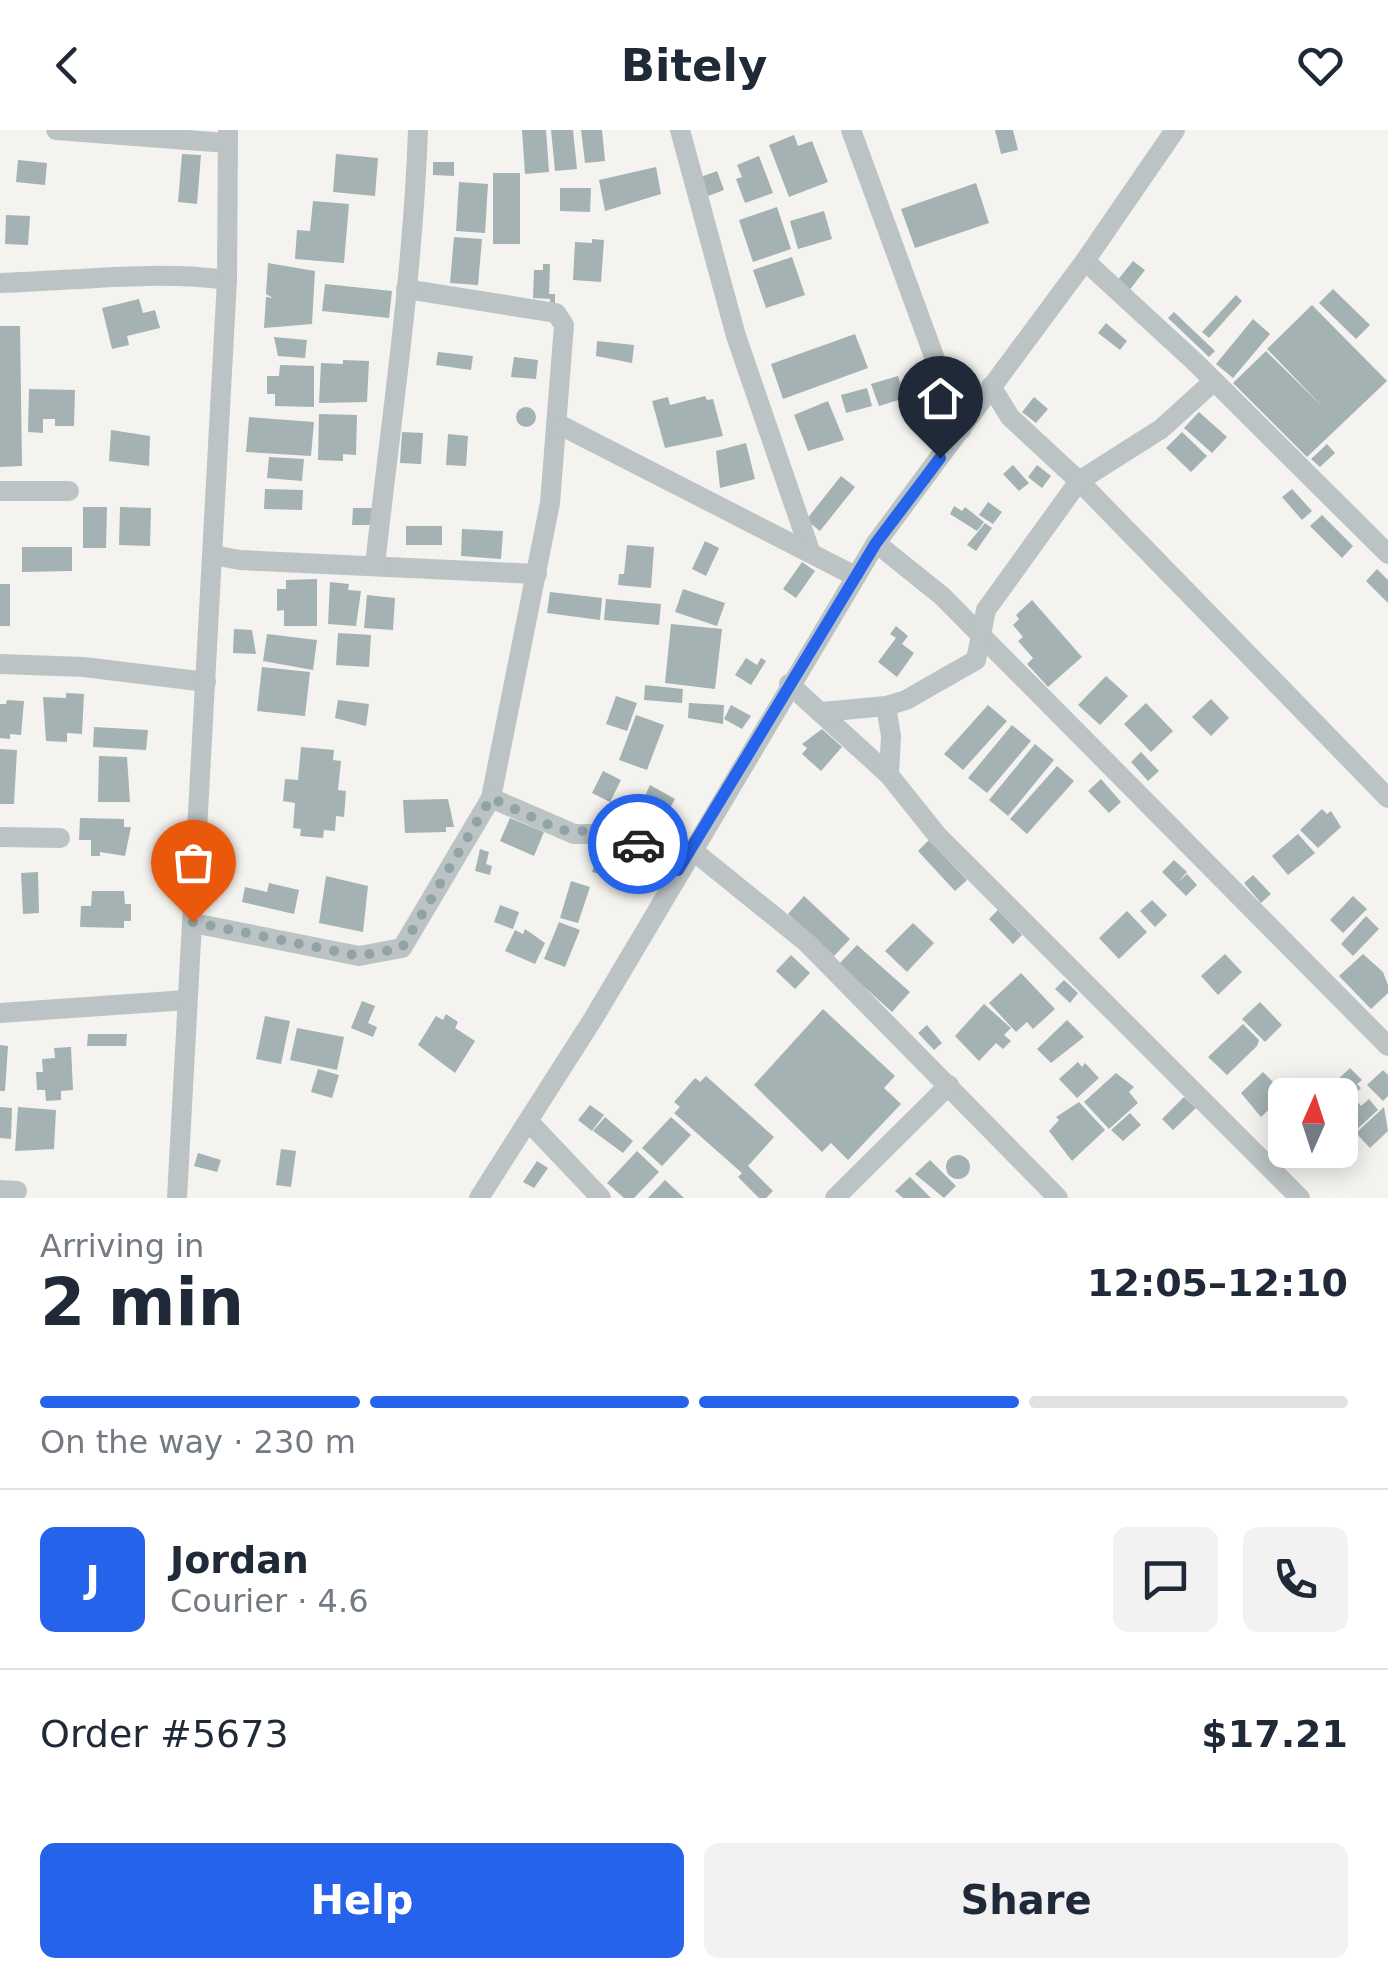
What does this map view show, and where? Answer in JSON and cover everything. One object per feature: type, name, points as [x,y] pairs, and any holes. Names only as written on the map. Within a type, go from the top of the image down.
[{"type":"street","points":[[56,130],[227,136],[227,280],[178,1198]]},
{"type":"street","points":[[375,565],[414,240],[418,130]]},
{"type":"street","points":[[680,130],[736,336],[810,551]]},
{"type":"street","points":[[851,130],[961,430]]},
{"type":"street","points":[[479,1198],[876,543],[1085,262],[1175,130]]},
{"type":"street","points":[[1085,262],[1214,381],[1388,554]]},
{"type":"street","points":[[0,283],[100,276],[164,279],[190,275],[227,280]]},
{"type":"street","points":[[193,922],[359,956],[402,948],[491,798],[522,627],[537,574],[560,425],[562,317],[406,289]]},
{"type":"street","points":[[822,712],[886,706],[906,700],[976,660],[986,610],[1079,481],[1161,429],[1214,381]]},
{"type":"street","points":[[992,386],[1010,418],[1079,481],[1388,798]]},
{"type":"street","points":[[560,425],[855,576]]},
{"type":"street","points":[[0,491],[69,491]]},
{"type":"street","points":[[876,543],[942,596],[1388,1046]]},
{"type":"street","points":[[213,554],[240,560],[537,574]]},
{"type":"street","points":[[0,664],[84,667],[206,682]]},
{"type":"street","points":[[789,684],[889,776],[937,836],[1300,1198]]},
{"type":"street","points":[[886,706],[891,736],[889,776]]},
{"type":"street","points":[[491,798],[574,834],[620,834],[678,870]]},
{"type":"street","points":[[0,836],[60,838]]},
{"type":"street","points":[[691,849],[806,942],[1058,1198]]},
{"type":"street","points":[[0,1013],[187,1000]]},
{"type":"street","points":[[835,1198],[949,1085]]},
{"type":"street","points":[[528,1122],[589,1193]]},
{"type":"building","points":[[522,130],[546,130],[549,172],[525,174]]},
{"type":"building","points":[[551,130],[573,130],[577,169],[555,171]]},
{"type":"building","points":[[581,130],[602,130],[605,161],[585,163]]},
{"type":"building","points":[[995,130],[1013,130],[1018,150],[1001,154]]},
{"type":"building","points":[[794,135],[798,146],[812,141],[828,182],[789,197],[769,145]]},
{"type":"building","points":[[182,154],[201,155],[197,204],[178,202]]},
{"type":"building","points":[[336,154],[378,158],[375,196],[333,192]]},
{"type":"building","points":[[759,156],[773,193],[745,203],[736,179],[742,177],[737,165]]},
{"type":"building","points":[[18,160],[47,163],[45,185],[16,182]]},
{"type":"building","points":[[433,162],[454,162],[454,176],[433,175]]},
{"type":"building","points":[[656,167],[661,194],[605,211],[599,180]]},
{"type":"building","points":[[717,171],[724,190],[708,196],[701,177]]},
{"type":"building","points":[[493,173],[520,173],[520,244],[493,244]]},
{"type":"building","points":[[459,182],[488,184],[485,233],[456,231]]},
{"type":"building","points":[[976,183],[989,223],[915,248],[901,209]]},
{"type":"building","points":[[560,188],[591,188],[590,212],[560,211]]},
{"type":"building","points":[[313,201],[349,204],[344,263],[295,259],[297,230],[310,231]]},
{"type":"building","points":[[777,207],[791,249],[753,262],[739,220]]},
{"type":"building","points":[[824,211],[832,239],[798,249],[790,221]]},
{"type":"building","points":[[6,215],[30,216],[28,245],[5,244]]},
{"type":"building","points":[[454,237],[482,239],[478,285],[450,283]]},
{"type":"building","points":[[592,239],[604,240],[601,282],[573,280],[575,242],[592,243]]},
{"type":"building","points":[[792,257],[805,295],[766,308],[753,270]]},
{"type":"building","points":[[1133,261],[1145,270],[1128,292],[1116,282]]},
{"type":"building","points":[[268,263],[315,271],[312,324],[264,328],[266,297],[273,298],[266,294]]},
{"type":"building","points":[[543,264],[550,264],[549,294],[555,294],[555,304],[550,304],[550,299],[533,298],[534,270],[543,270]]},
{"type":"building","points":[[325,284],[392,291],[389,318],[322,311]]},
{"type":"building","points":[[1333,289],[1370,325],[1356,339],[1319,303]]},
{"type":"building","points":[[1236,295],[1242,301],[1209,338],[1202,332]]},
{"type":"building","points":[[139,299],[143,313],[155,310],[160,328],[127,336],[129,345],[112,349],[102,308]]},
{"type":"building","points":[[1312,305],[1387,381],[1307,457],[1233,383],[1266,351],[1323,407],[1267,349]]},
{"type":"building","points":[[1174,312],[1215,351],[1209,357],[1168,318]]},
{"type":"building","points":[[1253,319],[1270,334],[1233,378],[1216,364]]},
{"type":"building","points":[[1106,323],[1127,341],[1120,350],[1098,333]]},
{"type":"building","points":[[0,326],[20,326],[22,466],[0,467]]},
{"type":"building","points":[[855,334],[868,368],[783,399],[771,364]]},
{"type":"building","points":[[274,337],[307,340],[305,358],[278,356]]},
{"type":"building","points":[[597,341],[634,345],[632,363],[596,356]]},
{"type":"building","points":[[438,352],[473,356],[471,370],[436,365]]},
{"type":"building","points":[[514,357],[538,360],[536,379],[511,377]]},
{"type":"building","points":[[343,360],[369,361],[367,402],[319,403],[321,363],[343,364]]},
{"type":"building","points":[[280,365],[314,366],[314,407],[275,406],[275,394],[267,394],[267,376],[279,376]]},
{"type":"building","points":[[898,376],[905,398],[879,406],[871,384]]},
{"type":"building","points":[[867,388],[872,406],[846,413],[841,395]]},
{"type":"building","points":[[29,389],[75,390],[74,426],[55,426],[55,419],[43,419],[43,433],[28,432]]},
{"type":"building","points":[[705,396],[707,400],[713,399],[723,436],[665,448],[652,401],[668,397],[670,405]]},
{"type":"building","points":[[1034,397],[1048,409],[1036,423],[1022,412]]},
{"type":"building","points":[[828,401],[844,440],[808,451],[794,415]]},
{"type":"building","points":[[526,407],[536,417],[526,427],[516,417]]},
{"type":"building","points":[[924,408],[938,416],[929,431],[915,424]]},
{"type":"building","points":[[1199,412],[1227,437],[1212,453],[1184,428]]},
{"type":"building","points":[[319,414],[357,415],[356,455],[343,454],[343,461],[318,460]]},
{"type":"building","points":[[249,417],[314,422],[311,456],[246,452]]},
{"type":"building","points":[[111,430],[150,436],[149,466],[109,461]]},
{"type":"building","points":[[402,432],[423,433],[421,464],[400,463]]},
{"type":"building","points":[[1182,432],[1207,456],[1191,472],[1166,448]]},
{"type":"building","points":[[448,434],[468,436],[466,466],[446,465]]},
{"type":"building","points":[[746,443],[755,479],[720,488],[716,451]]},
{"type":"building","points":[[1327,444],[1335,453],[1320,467],[1311,459]]},
{"type":"building","points":[[269,457],[304,459],[302,481],[267,478]]},
{"type":"building","points":[[1013,465],[1029,483],[1019,491],[1003,474]]},
{"type":"building","points":[[1037,465],[1051,476],[1042,488],[1028,477]]},
{"type":"building","points":[[841,476],[855,487],[820,531],[806,520]]},
{"type":"building","points":[[265,489],[303,490],[302,510],[264,509]]},
{"type":"building","points":[[1292,489],[1312,511],[1302,520],[1282,497]]},
{"type":"building","points":[[988,502],[1002,512],[993,524],[979,515]]},
{"type":"building","points":[[954,506],[962,511],[965,507],[984,522],[977,531],[950,514]]},
{"type":"building","points":[[83,507],[107,507],[106,548],[83,548]]},
{"type":"building","points":[[120,507],[151,508],[150,546],[119,545]]},
{"type":"building","points":[[353,508],[376,508],[376,525],[352,525]]},
{"type":"building","points":[[1322,515],[1353,546],[1342,558],[1310,526]]},
{"type":"building","points":[[985,523],[992,528],[976,551],[967,545]]},
{"type":"building","points":[[406,526],[442,526],[442,545],[406,545]]},
{"type":"building","points":[[462,529],[503,531],[501,559],[461,556]]},
{"type":"building","points":[[705,541],[719,548],[706,576],[692,569]]},
{"type":"building","points":[[627,545],[654,547],[651,588],[618,585],[619,574],[624,574]]},
{"type":"building","points":[[22,547],[72,547],[72,571],[22,572]]},
{"type":"building","points":[[802,562],[815,571],[796,598],[783,589]]},
{"type":"building","points":[[1377,569],[1388,580],[1388,603],[1366,581]]},
{"type":"building","points":[[317,579],[317,626],[284,626],[284,610],[277,611],[277,589],[286,589],[286,580]]},
{"type":"building","points":[[330,582],[349,584],[348,590],[361,591],[356,626],[328,624]]},
{"type":"building","points":[[0,584],[10,584],[10,626],[0,626]]},
{"type":"building","points":[[683,589],[725,603],[717,626],[675,612]]},
{"type":"building","points":[[550,592],[602,598],[600,620],[547,613]]},
{"type":"building","points":[[367,595],[395,598],[393,630],[364,628]]},
{"type":"building","points":[[606,599],[661,604],[659,625],[604,620]]},
{"type":"building","points":[[1032,600],[1082,657],[1048,687],[1027,664],[1033,658],[1018,641],[1023,637],[1013,625],[1019,619],[1016,615]]},
{"type":"building","points":[[671,624],[722,629],[715,689],[665,683]]},
{"type":"building","points":[[896,626],[908,636],[902,644],[914,653],[897,677],[878,662],[896,638],[890,634]]},
{"type":"building","points":[[234,629],[252,630],[256,654],[233,653]]},
{"type":"building","points":[[338,633],[371,635],[369,667],[336,665]]},
{"type":"building","points":[[267,634],[317,640],[313,670],[263,661]]},
{"type":"building","points":[[746,658],[757,665],[761,658],[766,661],[751,685],[735,675]]},
{"type":"building","points":[[262,667],[310,672],[305,716],[257,711]]},
{"type":"building","points":[[1106,676],[1128,696],[1100,725],[1078,705]]},
{"type":"building","points":[[645,685],[683,689],[682,703],[644,700]]},
{"type":"building","points":[[66,693],[84,694],[82,734],[67,733],[67,742],[46,741],[43,697],[66,698]]},
{"type":"building","points":[[616,696],[637,703],[627,731],[606,724]]},
{"type":"building","points":[[1211,699],[1229,718],[1211,736],[1192,717]]},
{"type":"building","points":[[7,700],[24,701],[21,735],[10,734],[10,739],[0,738],[0,704]]},
{"type":"building","points":[[338,700],[369,704],[366,726],[335,718]]},
{"type":"building","points":[[689,703],[724,705],[723,724],[688,718]]},
{"type":"building","points":[[1146,703],[1173,731],[1151,752],[1124,724]]},
{"type":"building","points":[[731,705],[751,716],[742,729],[724,719]]},
{"type":"building","points":[[988,705],[1007,721],[963,770],[944,754]]},
{"type":"building","points":[[636,715],[664,725],[647,770],[619,760]]},
{"type":"building","points":[[1012,725],[1031,741],[987,793],[968,778]]},
{"type":"building","points":[[94,727],[148,730],[146,750],[93,747]]},
{"type":"building","points":[[822,729],[842,747],[821,771],[802,754],[807,748],[802,744]]},
{"type":"building","points":[[1035,744],[1054,760],[1008,816],[989,800]]},
{"type":"building","points":[[301,747],[334,750],[333,760],[341,761],[338,790],[346,791],[344,817],[336,816],[335,831],[324,830],[323,838],[300,836],[301,829],[293,828],[295,803],[283,801],[285,779],[298,780]]},
{"type":"building","points":[[0,749],[17,750],[14,804],[0,804]]},
{"type":"building","points":[[1141,752],[1159,771],[1148,781],[1131,762]]},
{"type":"building","points":[[99,756],[127,757],[130,802],[98,802]]},
{"type":"building","points":[[1057,766],[1074,781],[1027,834],[1010,819]]},
{"type":"building","points":[[603,771],[621,780],[610,802],[592,793]]},
{"type":"building","points":[[1101,779],[1121,802],[1109,813],[1088,791]]},
{"type":"building","points":[[650,785],[675,799],[651,842],[632,832],[650,798],[645,796]]},
{"type":"building","points":[[448,799],[454,827],[446,827],[446,832],[405,833],[403,800]]},
{"type":"building","points":[[1322,809],[1327,814],[1331,811],[1341,827],[1318,848],[1300,830]]},
{"type":"building","points":[[80,818],[124,819],[124,827],[131,827],[125,856],[100,852],[100,856],[91,856],[91,840],[79,840]]},
{"type":"building","points":[[510,818],[544,832],[534,856],[500,841]]},
{"type":"building","points":[[1298,834],[1315,853],[1288,875],[1272,856]]},
{"type":"building","points":[[605,838],[623,844],[611,878],[592,872]]},
{"type":"building","points":[[929,840],[967,880],[955,891],[918,851]]},
{"type":"building","points":[[480,849],[489,852],[486,864],[492,866],[490,875],[475,871]]},
{"type":"building","points":[[1174,860],[1187,872],[1178,882],[1187,874],[1197,885],[1186,896],[1162,872]]},
{"type":"building","points":[[38,872],[39,913],[23,914],[21,873]]},
{"type":"building","points":[[1253,875],[1271,894],[1261,903],[1244,883]]},
{"type":"building","points":[[326,876],[368,886],[363,932],[319,923]]},
{"type":"building","points":[[571,881],[590,887],[578,923],[560,918]]},
{"type":"building","points":[[269,883],[299,890],[294,914],[242,902],[245,887],[267,892]]},
{"type":"building","points":[[92,891],[124,891],[125,904],[131,904],[131,921],[124,921],[124,928],[80,927],[81,906],[91,906]]},
{"type":"building","points":[[804,896],[850,939],[834,956],[788,914]]},
{"type":"building","points":[[1353,896],[1367,909],[1343,933],[1330,920]]},
{"type":"building","points":[[1152,900],[1167,915],[1155,927],[1140,911]]},
{"type":"building","points":[[500,905],[519,912],[513,929],[494,922]]},
{"type":"building","points":[[998,910],[1022,935],[1013,944],[989,919]]},
{"type":"building","points":[[1127,911],[1147,932],[1119,959],[1099,938]]},
{"type":"building","points":[[1366,916],[1379,929],[1353,956],[1341,944]]},
{"type":"building","points":[[559,922],[580,930],[565,967],[544,959]]},
{"type":"building","points":[[913,923],[934,943],[907,972],[885,951]]},
{"type":"building","points":[[525,929],[545,943],[535,964],[505,951],[515,930],[523,934]]},
{"type":"building","points":[[857,945],[910,992],[892,1012],[839,964]]},
{"type":"building","points":[[1225,954],[1242,972],[1218,995],[1201,976]]},
{"type":"building","points":[[1363,954],[1383,972],[1388,985],[1388,993],[1371,1009],[1339,976]]},
{"type":"building","points":[[791,955],[810,973],[795,989],[776,971]]},
{"type":"building","points":[[1021,973],[1055,1009],[1033,1029],[1027,1022],[1016,1032],[989,1003]]},
{"type":"building","points":[[1064,980],[1078,993],[1070,1003],[1055,989]]},
{"type":"building","points":[[362,1001],[375,1006],[368,1023],[377,1027],[373,1037],[351,1028]]},
{"type":"building","points":[[1260,1002],[1282,1025],[1265,1042],[1242,1019]]},
{"type":"building","points":[[984,1004],[1011,1028],[1004,1035],[1011,1041],[1003,1049],[996,1043],[979,1061],[955,1036]]},
{"type":"building","points":[[823,1009],[895,1076],[884,1088],[901,1104],[848,1160],[831,1143],[822,1152],[754,1085]]},
{"type":"building","points":[[446,1014],[458,1022],[455,1028],[475,1041],[455,1073],[418,1045],[436,1016],[443,1020]]},
{"type":"building","points":[[265,1016],[290,1021],[281,1064],[256,1059]]},
{"type":"building","points":[[1067,1020],[1084,1037],[1051,1063],[1037,1049]]},
{"type":"building","points":[[1243,1024],[1259,1040],[1227,1075],[1208,1057]]},
{"type":"building","points":[[927,1025],[942,1043],[934,1050],[918,1033]]},
{"type":"building","points":[[297,1028],[344,1037],[337,1070],[290,1060]]},
{"type":"building","points":[[88,1034],[127,1034],[126,1046],[87,1046]]},
{"type":"building","points":[[0,1045],[8,1046],[5,1091],[0,1091]]},
{"type":"building","points":[[71,1047],[73,1090],[61,1091],[61,1100],[46,1101],[45,1090],[37,1090],[36,1072],[43,1072],[42,1059],[55,1058],[54,1048]]},
{"type":"building","points":[[1078,1062],[1082,1067],[1085,1063],[1099,1078],[1077,1098],[1059,1079]]},
{"type":"building","points":[[1350,1068],[1362,1080],[1358,1083],[1358,1078],[1339,1078]]},
{"type":"building","points":[[318,1069],[339,1075],[332,1098],[311,1092]]},
{"type":"building","points":[[1383,1070],[1388,1075],[1388,1096],[1383,1101],[1367,1085]]},
{"type":"building","points":[[1263,1072],[1269,1078],[1268,1110],[1261,1117],[1241,1093]]},
{"type":"building","points":[[1116,1073],[1134,1087],[1129,1092],[1138,1103],[1109,1129],[1084,1102]]},
{"type":"building","points":[[706,1076],[774,1137],[748,1166],[773,1191],[766,1198],[759,1198],[738,1177],[742,1173],[674,1113],[680,1107],[674,1102],[695,1078],[700,1082]]},
{"type":"building","points":[[1184,1097],[1196,1108],[1173,1130],[1162,1119]]},
{"type":"building","points":[[1369,1099],[1378,1110],[1358,1128],[1358,1102],[1361,1106]]},
{"type":"building","points":[[1079,1102],[1105,1130],[1072,1161],[1049,1131],[1059,1120],[1056,1117]]},
{"type":"building","points":[[590,1105],[604,1115],[592,1131],[578,1120]]},
{"type":"building","points":[[0,1107],[12,1108],[11,1139],[0,1138]]},
{"type":"building","points":[[18,1107],[56,1110],[54,1149],[15,1151]]},
{"type":"building","points":[[1384,1107],[1388,1131],[1370,1148],[1358,1131]]},
{"type":"building","points":[[1130,1113],[1141,1125],[1123,1141],[1111,1130]]},
{"type":"building","points":[[605,1117],[633,1141],[623,1153],[593,1131]]},
{"type":"building","points":[[671,1117],[691,1135],[662,1166],[642,1148]]},
{"type":"building","points":[[281,1149],[296,1151],[291,1187],[276,1185]]},
{"type":"building","points":[[637,1151],[659,1172],[634,1198],[624,1198],[607,1183]]},
{"type":"building","points":[[198,1153],[221,1160],[217,1172],[194,1166]]},
{"type":"building","points":[[958,1155],[970,1167],[958,1179],[946,1167]]},
{"type":"building","points":[[930,1160],[956,1186],[944,1198],[915,1174]]},
{"type":"building","points":[[537,1161],[548,1168],[534,1188],[523,1182]]},
{"type":"building","points":[[910,1177],[931,1198],[903,1198],[895,1191]]},
{"type":"building","points":[[665,1180],[684,1198],[648,1198]]},
{"type":"way so far","points":[[193,922],[359,956],[402,948],[427,912],[491,798],[560,830],[574,834],[611,832],[638,844]]},
{"type":"route","points":[[638,844],[678,870],[876,543],[940,458]]}]
